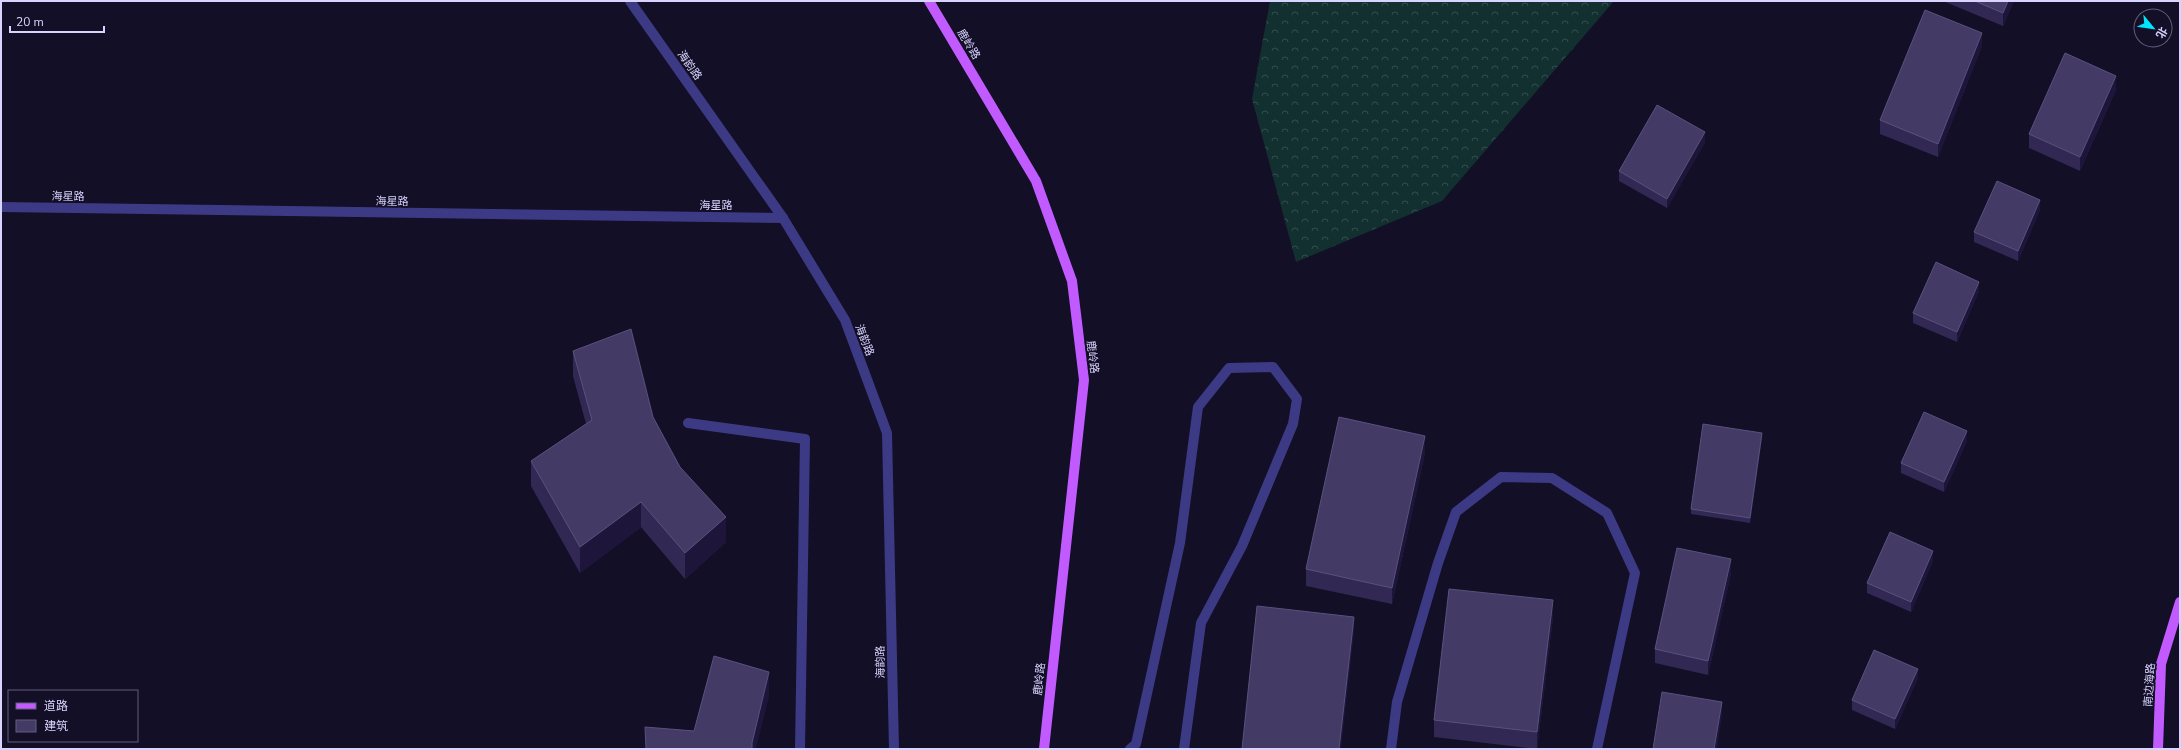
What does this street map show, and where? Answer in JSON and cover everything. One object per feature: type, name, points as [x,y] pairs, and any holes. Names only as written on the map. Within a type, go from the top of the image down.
[{"type":"main road","name":"鹿岭路","points":[[929,1],[1036,181],[1072,281],[1084,380],[1044,749]]},
{"type":"main road","name":"南边海路","points":[[2158,749],[2161,664],[2180,602]]},
{"type":"street","name":"海韵路","points":[[630,1],[783,218],[845,320],[887,433],[894,749]]},
{"type":"street","name":"海星路","points":[[1,207],[783,218]]},
{"type":"street","points":[[1130,749],[1136,744],[1180,543],[1198,407],[1229,368],[1273,367],[1297,399],[1293,424],[1242,546],[1201,623],[1184,749]]},
{"type":"street","points":[[688,423],[805,439],[800,749]]},
{"type":"street","points":[[1391,749],[1397,702],[1438,563],[1456,512],[1502,477],[1552,478],[1607,513],[1635,573],[1597,749]]},
{"type":"green space","points":[[1270,1],[1614,1],[1442,201],[1296,262],[1252,99]]},
{"type":"building","points":[[1975,1],[2008,1],[2003,13]]},
{"type":"building","points":[[1925,10],[1982,33],[1938,144],[1880,120]]},
{"type":"building","points":[[2065,53],[2116,76],[2080,157],[2029,134]]},
{"type":"building","points":[[1657,105],[1705,132],[1667,199],[1619,171]]},
{"type":"building","points":[[1997,181],[2040,200],[2018,251],[1974,232]]},
{"type":"building","points":[[1936,262],[1979,282],[1957,332],[1913,313]]},
{"type":"building","points":[[631,329],[653,417],[680,467],[726,517],[685,553],[641,502],[580,547],[531,461],[592,420],[573,351]]},
{"type":"building","points":[[1924,412],[1967,431],[1944,482],[1901,463]]},
{"type":"building","points":[[1339,417],[1425,436],[1392,588],[1306,569]]},
{"type":"building","points":[[1703,424],[1762,433],[1750,518],[1691,509]]},
{"type":"building","points":[[1890,532],[1933,551],[1911,602],[1867,583]]},
{"type":"building","points":[[1677,548],[1731,559],[1708,661],[1655,649]]},
{"type":"building","points":[[1449,589],[1553,600],[1537,732],[1434,720]]},
{"type":"building","points":[[1257,606],[1354,617],[1339,749],[1242,749]]},
{"type":"building","points":[[1874,650],[1918,669],[1895,719],[1852,700]]},
{"type":"building","points":[[714,656],[769,672],[752,743],[752,749],[646,749],[645,727],[694,731]]},
{"type":"building","points":[[1662,692],[1722,702],[1714,749],[1653,749]]}]
